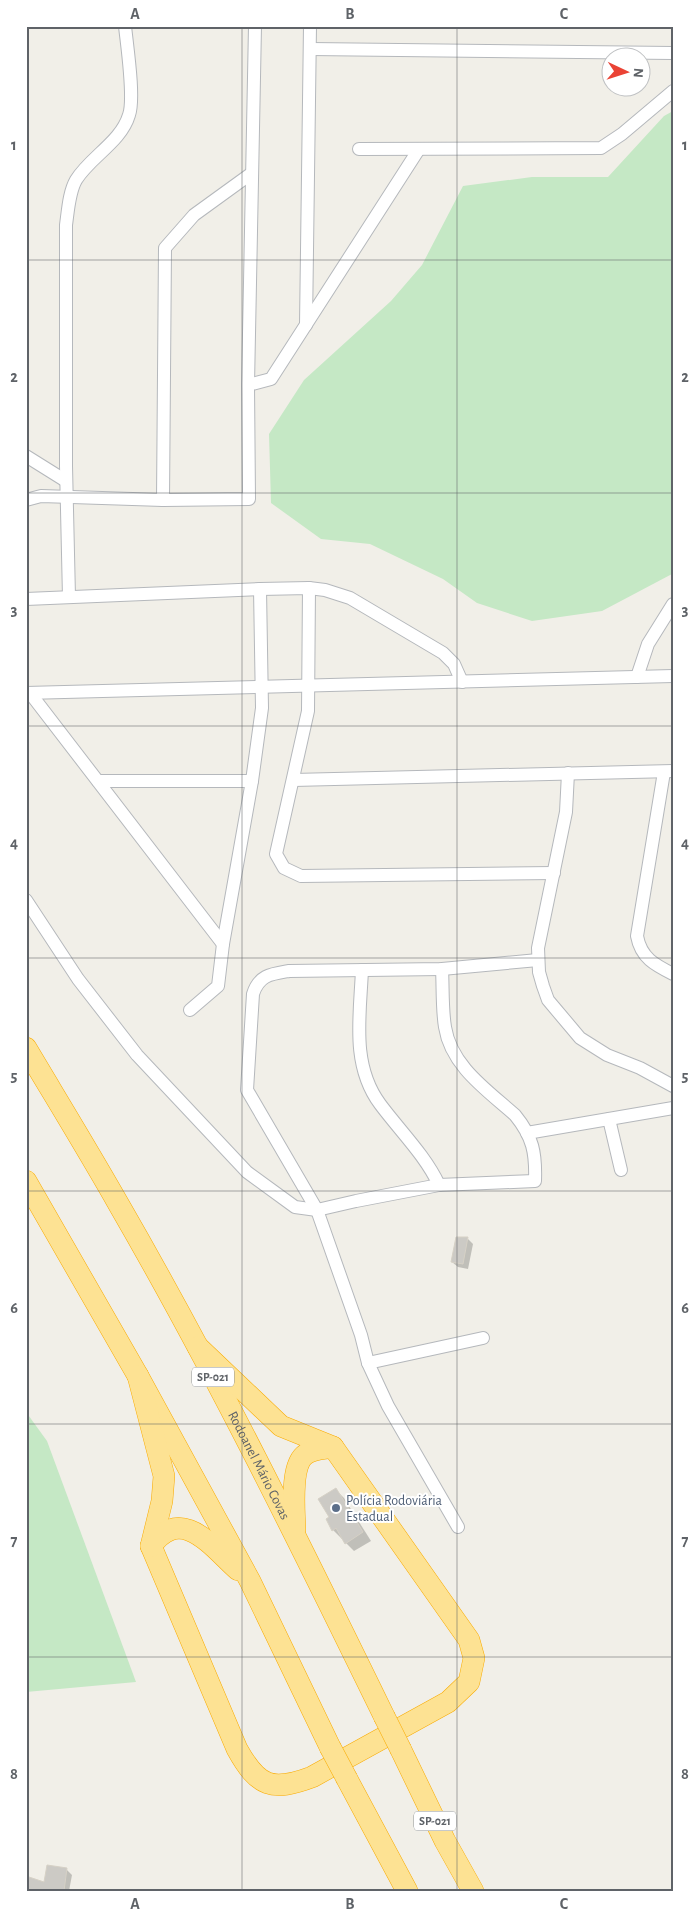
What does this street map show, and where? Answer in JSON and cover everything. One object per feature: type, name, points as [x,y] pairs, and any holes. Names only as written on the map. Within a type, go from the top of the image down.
[{"type":"highway","name":"Rodoanel Mário Covas","points":[[26,1048],[120,1206],[198,1347],[295,1534],[445,1841],[472,1891]]},
{"type":"highway","points":[[26,1181],[138,1376],[250,1581],[330,1747],[406,1891]]},
{"type":"highway","points":[[138,1376],[164,1476],[162,1501],[151,1546],[237,1749],[246,1765],[259,1779],[266,1782],[278,1785],[291,1784],[312,1777],[448,1702],[469,1682],[474,1658],[469,1640],[333,1446],[281,1426],[198,1347]]},
{"type":"highway","points":[[295,1534],[295,1477],[298,1463],[308,1453],[333,1446]]},
{"type":"highway","points":[[151,1546],[169,1530],[175,1528],[188,1529],[203,1539],[250,1581]]},
{"type":"street","points":[[69,597],[66,481],[66,225],[68,206],[76,181],[115,139],[130,114],[131,99],[125,26]]},
{"type":"street","points":[[26,500],[41,496],[67,496],[163,500],[250,500],[248,385],[255,26]]},
{"type":"street","points":[[306,325],[310,26]]},
{"type":"street","points":[[310,49],[673,53]]},
{"type":"street","points":[[359,149],[601,148],[622,134],[673,91]]},
{"type":"street","points":[[248,385],[271,379],[419,149]]},
{"type":"street","points":[[163,500],[165,248],[194,215],[252,173]]},
{"type":"street","points":[[26,456],[66,481]]},
{"type":"street","points":[[26,599],[308,588],[340,594],[360,603],[443,653],[454,664],[462,682]]},
{"type":"street","points":[[308,588],[308,711],[276,854],[284,868],[301,876],[554,873]]},
{"type":"street","points":[[190,1010],[218,986],[223,944],[252,781],[262,708],[260,589]]},
{"type":"street","points":[[637,677],[648,644],[673,604]]},
{"type":"street","points":[[28,693],[673,676]]},
{"type":"street","points":[[28,693],[223,944]]},
{"type":"street","points":[[293,780],[668,772],[638,936],[641,950],[648,960],[673,974]]},
{"type":"street","points":[[568,773],[566,812],[540,937],[538,960],[541,979],[548,1000],[580,1038],[607,1055],[640,1068],[673,1086]]},
{"type":"street","points":[[98,781],[252,781]]},
{"type":"street","points":[[26,900],[78,979],[137,1055],[246,1172],[295,1207],[317,1210],[439,1185],[535,1180],[536,1159],[527,1132],[515,1115],[460,1064],[453,1053],[445,1027],[442,969]]},
{"type":"street","points":[[458,1526],[388,1406],[368,1363],[361,1335],[317,1210],[247,1090],[253,994],[258,982],[266,975],[289,971],[442,969],[538,960]]},
{"type":"street","points":[[362,970],[358,1042],[366,1080],[380,1104],[433,1172],[439,1185]]},
{"type":"street","points":[[527,1132],[673,1108]]},
{"type":"street","points":[[609,1119],[621,1170]]},
{"type":"street","points":[[368,1363],[483,1338]]},
{"type":"green space","points":[[673,111],[672,574],[602,611],[532,621],[477,603],[443,579],[370,544],[321,539],[271,503],[269,434],[304,380],[391,301],[422,265],[463,186],[532,177],[608,177],[664,116]]},
{"type":"green space","points":[[26,1412],[47,1441],[136,1682],[26,1692]]},
{"type":"building","points":[[456,1237],[468,1237],[463,1264],[451,1262]]},
{"type":"building","name":"Polícia Rodoviária Estadual","points":[[336,1488],[363,1532],[345,1544],[336,1528],[332,1531],[326,1519],[329,1517],[318,1499]]},
{"type":"building","points":[[47,1865],[67,1868],[64,1891],[26,1891],[26,1876],[44,1882]]},
{"type":"place","name":"Polícia Rodoviária Estadual","points":[[336,1508]]}]
